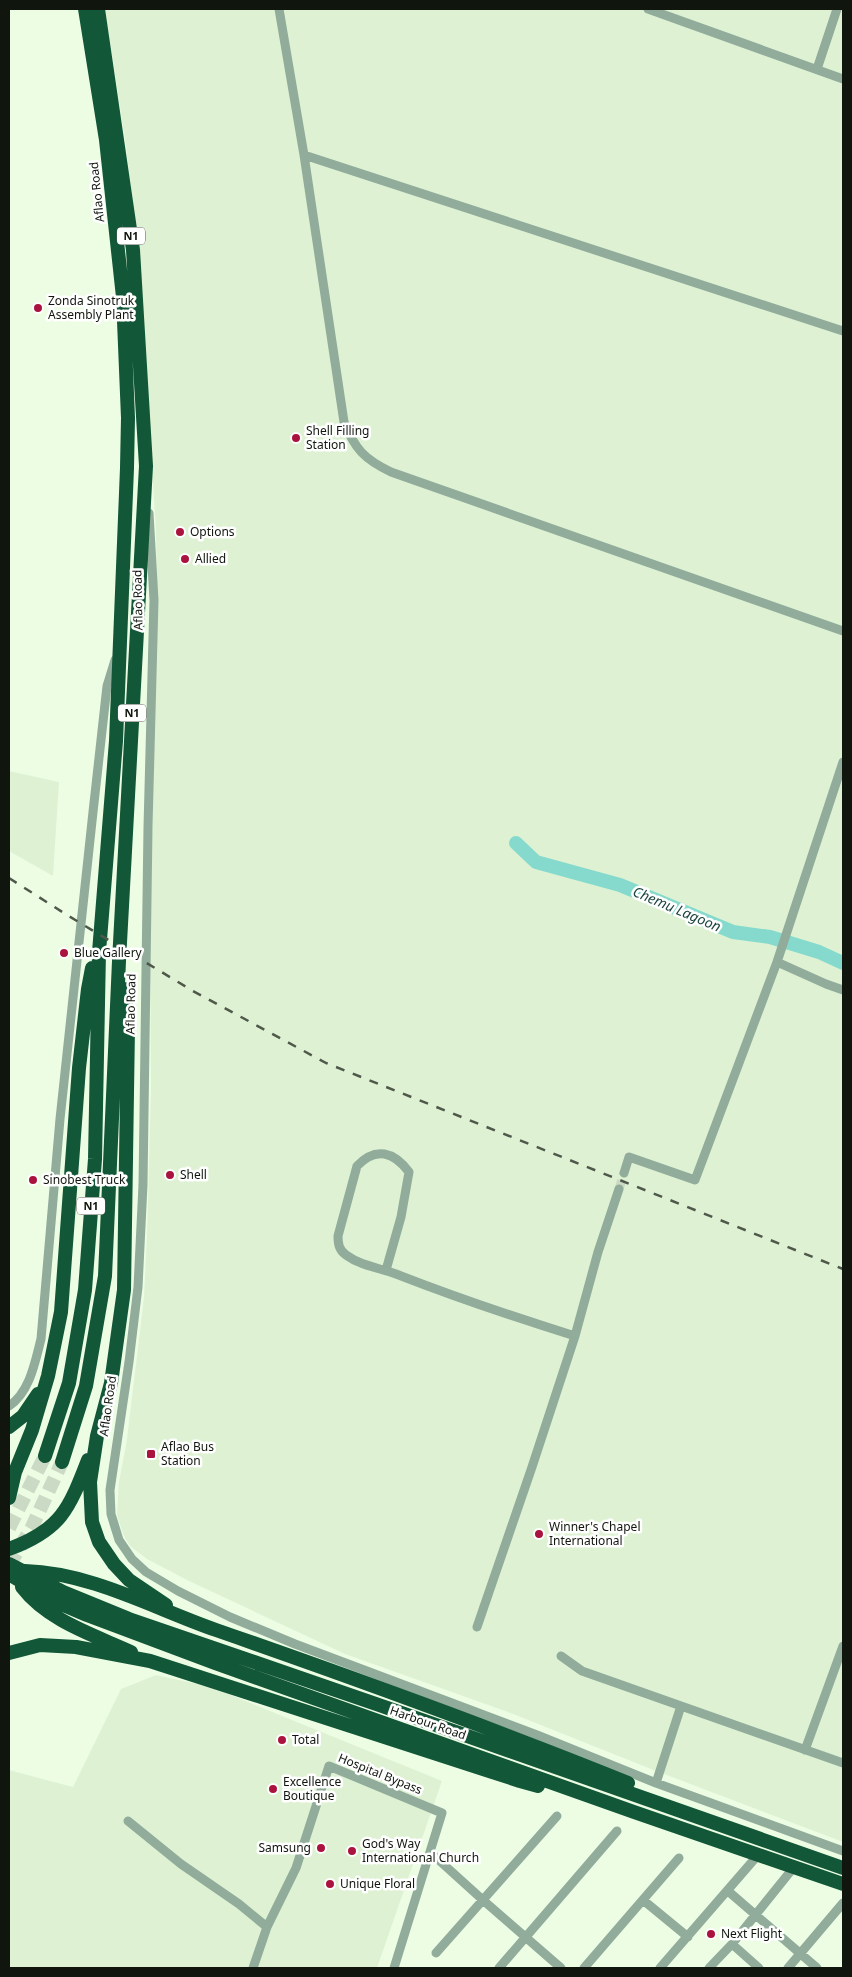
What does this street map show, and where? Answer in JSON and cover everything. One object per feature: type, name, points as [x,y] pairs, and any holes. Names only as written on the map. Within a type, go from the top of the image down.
[{"type":"highway","name":"Aflao Road","points":[[45,1456],[69,1383],[84,1290],[95,1158],[99,952],[116,740],[128,418],[123,297],[106,140],[85,9]]},
{"type":"highway","name":"Aflao Road","points":[[62,1462],[86,1386],[105,1276],[119,961],[146,466],[133,250],[98,9]]},
{"type":"highway","points":[[9,1498],[15,1472],[32,1430],[48,1376],[61,1312],[80,1058],[88,989],[93,964],[99,952]]},
{"type":"highway","points":[[119,961],[126,991],[128,1027],[124,1290],[111,1383],[98,1436],[90,1482],[92,1522],[99,1542],[114,1564],[129,1580],[184,1619]]},
{"type":"highway","points":[[9,1427],[23,1416],[48,1376]]},
{"type":"highway","points":[[9,1549],[30,1541],[52,1527],[72,1500],[98,1436]]},
{"type":"highway","points":[[9,1568],[76,1578],[184,1619],[477,1723],[636,1787],[674,1809]]},
{"type":"highway","points":[[9,1568],[28,1594],[44,1609],[78,1628],[150,1661],[520,1781],[574,1790]]},
{"type":"highway","name":"Harbour Road","points":[[9,1568],[129,1619],[843,1868]]},
{"type":"highway","name":"Harbour Road","points":[[9,1568],[52,1600],[87,1615],[427,1738],[843,1884]]},
{"type":"highway","points":[[9,1653],[40,1645],[76,1647],[150,1661]]},
{"type":"street","points":[[279,9],[304,155],[344,422],[352,440],[361,453],[375,464],[391,472],[843,631]]},
{"type":"street","points":[[648,9],[843,79]]},
{"type":"street","points":[[817,69],[837,9]]},
{"type":"street","points":[[304,155],[843,331]]},
{"type":"street","name":"Aflao Road","points":[[146,466],[154,600],[148,827],[143,1185],[138,1287],[110,1490],[110,1514],[119,1540],[132,1559],[146,1572],[178,1591],[230,1617],[295,1644],[537,1735],[656,1783]]},
{"type":"street","name":"Aflao Road","points":[[9,1406],[21,1395],[26,1385],[32,1372],[41,1339],[60,1119],[107,686],[120,643]]},
{"type":"street","points":[[624,1173],[629,1157],[694,1180],[777,962],[843,762]]},
{"type":"street","points":[[777,962],[843,990]]},
{"type":"street","points":[[386,1270],[401,1217],[409,1172],[401,1162],[389,1154],[376,1154],[364,1158],[357,1166],[338,1236],[338,1246],[345,1254],[356,1261],[386,1270],[465,1301],[574,1336]]},
{"type":"street","points":[[477,1627],[532,1467],[619,1189]]},
{"type":"street","points":[[805,1750],[843,1646]]},
{"type":"street","points":[[561,1656],[582,1671],[843,1762]]},
{"type":"street","points":[[681,1706],[656,1783],[843,1851]]},
{"type":"street","name":"Hospital Bypass","points":[[266,1927],[296,1868],[329,1766],[442,1813],[431,1852]]},
{"type":"street","points":[[436,1953],[484,1901],[557,1816]]},
{"type":"street","points":[[128,1821],[181,1864],[239,1904],[266,1927],[253,1968]]},
{"type":"street","points":[[499,1968],[617,1831]]},
{"type":"street","points":[[394,1968],[431,1852],[561,1968]]},
{"type":"street","points":[[660,1968],[758,1855]]},
{"type":"street","points":[[584,1968],[679,1858]]},
{"type":"street","points":[[710,1968],[732,1944],[794,1867]]},
{"type":"street","points":[[728,1891],[816,1968]]},
{"type":"street","points":[[643,1900],[688,1937]]},
{"type":"street","points":[[788,1968],[843,1903]]},
{"type":"street","points":[[732,1944],[759,1968]]},
{"type":"shaded area","points":[[105,9],[843,9],[843,1842],[508,1712],[345,1654],[187,1580],[147,1559],[130,1546],[123,1534],[117,1515],[119,1482],[127,1439],[144,1297],[147,1235],[151,1089],[150,926],[157,619],[156,530],[137,238],[126,147]]},
{"type":"shaded area","points":[[9,771],[59,782],[53,876],[9,851]]},
{"type":"shaded area","points":[[156,1675],[211,1687],[442,1781],[377,1968],[9,1968],[9,1770],[73,1787],[121,1689]]},
{"type":"waterway","name":"Chemu Lagoon","points":[[516,843],[536,862],[620,885],[733,932],[770,937],[819,952],[843,963]]},
{"type":"tunnel","points":[[619,1189],[624,1173]]},
{"type":"tunnel","points":[[9,1528],[45,1456]]},
{"type":"tunnel","points":[[9,1565],[32,1527],[62,1462]]},
{"type":"railway","points":[[9,878],[193,991],[326,1063],[843,1269]]},
{"type":"place","name":"Zonda Sinotruk Assembly Plant","points":[[38,308]]},
{"type":"place","name":"Shell Filling Station","points":[[296,438]]},
{"type":"place","name":"Options","points":[[180,532]]},
{"type":"place","name":"Allied","points":[[185,559]]},
{"type":"place","name":"Blue Gallery","points":[[64,953]]},
{"type":"place","name":"Shell","points":[[170,1175]]},
{"type":"place","name":"Sinobest Truck","points":[[33,1180]]},
{"type":"place","name":"Aflao Bus Station","points":[[151,1454]]},
{"type":"place","name":"Winner's Chapel International","points":[[539,1534]]},
{"type":"place","name":"Total","points":[[282,1740]]},
{"type":"place","name":"Excellence Boutique","points":[[273,1789]]},
{"type":"place","name":"Samsung","points":[[321,1848]]},
{"type":"place","name":"God's Way International Church","points":[[352,1851]]},
{"type":"place","name":"Unique Floral","points":[[330,1884]]},
{"type":"place","name":"Next Flight","points":[[711,1934]]}]
